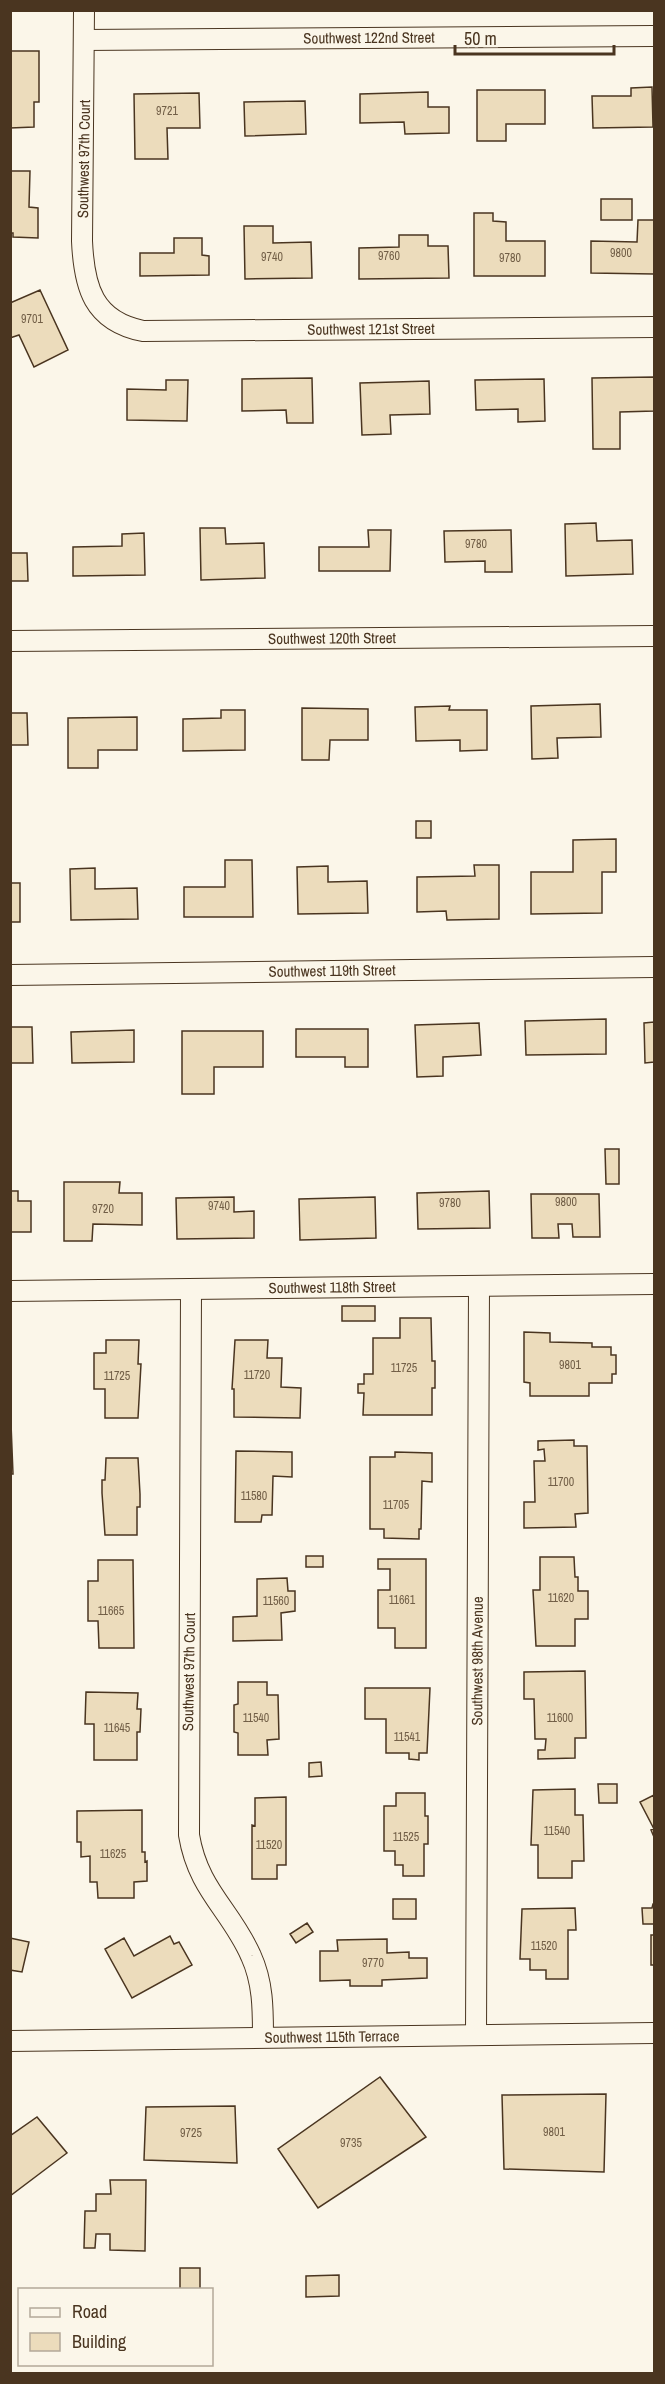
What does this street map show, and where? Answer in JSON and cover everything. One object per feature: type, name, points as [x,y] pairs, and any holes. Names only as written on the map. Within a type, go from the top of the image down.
[{"type":"street","name":"Southwest 97th Court","points":[[84,10],[83,258],[87,284],[97,304]]},
{"type":"street","name":"Southwest 122nd Street","points":[[84,40],[654,36]]},
{"type":"street","name":"Southwest 121st Street","points":[[97,304],[117,323],[143,331],[654,327]]},
{"type":"street","name":"Southwest 120th Street","points":[[11,641],[654,636]]},
{"type":"street","name":"Southwest 119th Street","points":[[10,975],[654,967]]},
{"type":"street","name":"Southwest 118th Street","points":[[10,1291],[654,1284]]},
{"type":"street","name":"Southwest 98th Avenue","points":[[476,2035],[478,1287]]},
{"type":"street","name":"Southwest 97th Court","points":[[191,1290],[189,1834],[195,1862],[203,1880],[246,1944],[257,1971],[262,1996],[263,2037]]},
{"type":"street","name":"Southwest 115th Terrace","points":[[10,2041],[654,2033]]},
{"type":"building","points":[[10,51],[39,51],[39,102],[34,102],[34,127],[10,128]]},
{"type":"building","points":[[652,87],[653,127],[593,128],[592,96],[631,96],[631,88]]},
{"type":"building","points":[[477,90],[545,90],[545,124],[506,124],[506,141],[477,141]]},
{"type":"building","points":[[428,92],[428,107],[449,107],[449,133],[405,134],[404,122],[360,123],[360,94]]},
{"type":"building","points":[[199,93],[200,128],[167,128],[168,159],[135,159],[134,94]]},
{"type":"building","points":[[305,101],[306,134],[245,136],[244,102]]},
{"type":"building","points":[[10,171],[30,171],[29,207],[38,208],[38,238],[13,237],[13,233],[10,233]]},
{"type":"building","points":[[601,199],[632,199],[632,220],[601,220]]},
{"type":"building","points":[[474,213],[493,213],[493,221],[506,222],[506,241],[545,241],[545,276],[474,276]]},
{"type":"building","points":[[638,220],[654,220],[654,274],[591,273],[591,241],[637,242]]},
{"type":"building","points":[[244,226],[273,226],[273,243],[311,242],[312,278],[245,279]]},
{"type":"building","points":[[399,235],[428,235],[428,246],[448,246],[449,278],[359,279],[359,248],[399,247]]},
{"type":"building","points":[[174,238],[202,238],[202,255],[209,256],[209,275],[140,276],[140,253],[174,253]]},
{"type":"building","points":[[40,290],[68,350],[34,367],[19,335],[10,338],[10,303]]},
{"type":"building","points":[[654,377],[654,411],[620,412],[620,449],[593,449],[592,378]]},
{"type":"building","points":[[312,378],[313,423],[287,423],[286,410],[242,411],[242,379]]},
{"type":"building","points":[[544,379],[545,421],[518,422],[518,409],[476,410],[475,380]]},
{"type":"building","points":[[166,380],[188,380],[187,421],[127,420],[127,389],[166,390]]},
{"type":"building","points":[[429,381],[430,414],[390,415],[391,434],[362,435],[360,383]]},
{"type":"building","points":[[596,523],[597,541],[632,540],[633,574],[566,576],[565,524]]},
{"type":"building","points":[[200,528],[225,528],[226,544],[264,543],[265,578],[201,580]]},
{"type":"building","points":[[368,530],[391,530],[390,571],[319,571],[319,547],[369,547]]},
{"type":"building","points":[[511,530],[512,572],[485,572],[485,561],[445,562],[444,531]]},
{"type":"building","points":[[144,533],[145,575],[73,576],[73,547],[122,546],[122,534]]},
{"type":"building","points":[[10,553],[27,553],[28,581],[10,581]]},
{"type":"building","points":[[600,704],[601,737],[557,738],[558,758],[532,759],[531,706]]},
{"type":"building","points":[[450,706],[449,710],[487,710],[487,750],[460,751],[460,740],[416,741],[415,707]]},
{"type":"building","points":[[302,708],[368,709],[368,740],[330,740],[329,760],[302,760]]},
{"type":"building","points":[[221,710],[245,710],[245,750],[183,751],[183,719],[221,718]]},
{"type":"building","points":[[10,713],[27,713],[28,745],[10,745]]},
{"type":"building","points":[[137,717],[137,750],[98,750],[98,768],[68,768],[68,718]]},
{"type":"building","points":[[416,821],[431,821],[431,838],[416,838]]},
{"type":"building","points":[[616,839],[616,872],[602,872],[602,913],[531,914],[531,872],[573,872],[573,840]]},
{"type":"building","points":[[225,860],[252,860],[253,917],[184,917],[184,887],[225,887]]},
{"type":"building","points":[[474,865],[499,865],[499,919],[447,920],[446,911],[417,912],[417,877],[475,876]]},
{"type":"building","points":[[328,866],[328,882],[367,881],[368,913],[298,914],[297,867]]},
{"type":"building","points":[[95,868],[95,889],[137,888],[138,919],[71,920],[70,869]]},
{"type":"building","points":[[10,883],[20,883],[20,922],[10,922]]},
{"type":"building","points":[[606,1019],[606,1054],[526,1055],[525,1021]]},
{"type":"building","points":[[654,1022],[654,1062],[645,1063],[644,1023]]},
{"type":"building","points":[[479,1023],[481,1055],[443,1057],[443,1076],[417,1077],[415,1025]]},
{"type":"building","points":[[10,1027],[32,1027],[33,1063],[10,1063]]},
{"type":"building","points":[[296,1029],[368,1029],[368,1067],[345,1067],[345,1057],[296,1057]]},
{"type":"building","points":[[134,1030],[134,1062],[72,1063],[71,1032]]},
{"type":"building","points":[[182,1031],[263,1031],[263,1067],[214,1067],[214,1094],[182,1094]]},
{"type":"building","points":[[605,1149],[619,1149],[619,1184],[606,1184]]},
{"type":"building","points":[[64,1182],[120,1182],[119,1193],[142,1193],[142,1225],[93,1224],[92,1241],[64,1241]]},
{"type":"building","points":[[10,1191],[18,1191],[18,1201],[31,1201],[31,1232],[10,1232]]},
{"type":"building","points":[[489,1191],[490,1228],[418,1229],[417,1193]]},
{"type":"building","points":[[531,1194],[599,1194],[600,1237],[573,1237],[572,1224],[558,1224],[559,1238],[532,1238]]},
{"type":"building","points":[[234,1197],[234,1212],[254,1211],[254,1238],[177,1239],[176,1198]]},
{"type":"building","points":[[375,1197],[376,1238],[300,1240],[299,1199]]},
{"type":"building","points":[[342,1306],[375,1306],[375,1321],[342,1321]]},
{"type":"building","points":[[400,1318],[431,1318],[432,1361],[435,1361],[432,1415],[363,1415],[364,1393],[358,1393],[358,1384],[364,1384],[364,1374],[373,1374],[373,1338],[400,1338]]},
{"type":"building","points":[[524,1332],[550,1333],[550,1342],[592,1343],[592,1347],[611,1347],[611,1355],[616,1355],[616,1374],[612,1374],[612,1383],[589,1383],[589,1396],[530,1396],[530,1383],[524,1382]]},
{"type":"building","points":[[106,1340],[139,1340],[138,1364],[141,1364],[138,1418],[105,1418],[105,1389],[94,1389],[94,1353],[106,1353]]},
{"type":"building","points":[[235,1340],[268,1340],[267,1358],[282,1358],[281,1387],[301,1388],[300,1418],[234,1417],[234,1389],[232,1389]]},
{"type":"building","points":[[10,1398],[13,1474],[10,1474]]},
{"type":"building","points":[[574,1440],[574,1446],[587,1446],[588,1513],[575,1514],[576,1527],[524,1528],[524,1502],[535,1502],[534,1461],[545,1461],[544,1449],[538,1450],[538,1441]]},
{"type":"building","points":[[236,1451],[292,1452],[292,1477],[273,1476],[272,1515],[262,1515],[261,1522],[235,1522]]},
{"type":"building","points":[[395,1452],[432,1453],[432,1482],[422,1481],[419,1539],[384,1538],[384,1529],[370,1529],[370,1457],[395,1457]]},
{"type":"building","points":[[106,1458],[138,1458],[140,1507],[137,1507],[137,1535],[105,1535],[102,1480],[105,1480]]},
{"type":"building","points":[[306,1556],[323,1556],[323,1567],[306,1567]]},
{"type":"building","points":[[540,1557],[574,1557],[578,1591],[588,1591],[588,1619],[575,1619],[575,1646],[536,1646],[533,1590],[540,1590]]},
{"type":"building","points":[[378,1559],[426,1559],[426,1648],[395,1648],[395,1628],[378,1628],[378,1590],[390,1590],[390,1569],[378,1569]]},
{"type":"building","points":[[98,1560],[133,1560],[134,1648],[99,1648],[98,1621],[88,1621],[88,1581],[98,1581]]},
{"type":"building","points":[[287,1578],[288,1591],[295,1591],[295,1611],[281,1613],[282,1640],[233,1641],[233,1617],[257,1616],[257,1579]]},
{"type":"building","points":[[585,1671],[586,1738],[575,1738],[575,1758],[538,1759],[538,1750],[545,1750],[546,1739],[535,1739],[534,1699],[524,1699],[524,1672]]},
{"type":"building","points":[[238,1682],[267,1682],[267,1695],[278,1695],[279,1739],[267,1740],[268,1755],[238,1755],[238,1733],[234,1732],[234,1705],[238,1704]]},
{"type":"building","points":[[365,1688],[430,1688],[427,1753],[419,1753],[419,1760],[409,1759],[409,1753],[386,1753],[386,1719],[365,1719]]},
{"type":"building","points":[[86,1692],[138,1693],[137,1709],[141,1709],[140,1732],[137,1732],[137,1760],[94,1760],[94,1724],[85,1724]]},
{"type":"building","points":[[321,1762],[322,1776],[309,1777],[309,1763]]},
{"type":"building","points":[[598,1784],[617,1784],[617,1803],[599,1803]]},
{"type":"building","points":[[575,1789],[575,1815],[583,1815],[584,1861],[572,1861],[572,1878],[538,1878],[538,1845],[531,1845],[533,1790]]},
{"type":"building","points":[[396,1793],[425,1793],[428,1844],[424,1844],[424,1876],[403,1876],[403,1865],[395,1865],[395,1851],[384,1851],[384,1806],[396,1806]]},
{"type":"building","points":[[654,1795],[654,1829],[640,1802]]},
{"type":"building","points":[[286,1797],[286,1865],[277,1865],[277,1879],[252,1879],[252,1825],[255,1826],[255,1798]]},
{"type":"building","points":[[142,1810],[142,1852],[145,1852],[145,1862],[147,1861],[147,1881],[134,1882],[134,1898],[98,1898],[97,1882],[90,1882],[90,1856],[81,1857],[81,1842],[77,1842],[77,1811]]},
{"type":"building","points":[[393,1899],[416,1899],[416,1919],[393,1919]]},
{"type":"building","points":[[653,1904],[654,1924],[643,1924],[642,1908],[652,1908]]},
{"type":"building","points":[[575,1908],[576,1930],[568,1930],[568,1979],[546,1979],[546,1970],[530,1970],[530,1959],[520,1959],[522,1909]]},
{"type":"building","points":[[307,1923],[313,1932],[296,1943],[290,1934]]},
{"type":"building","points":[[651,1935],[654,1935],[654,1965],[651,1965]]},
{"type":"building","points":[[170,1936],[174,1944],[179,1942],[192,1965],[132,1998],[105,1949],[124,1938],[134,1956]]},
{"type":"building","points":[[10,1938],[29,1942],[22,1972],[10,1970]]},
{"type":"building","points":[[387,1939],[387,1953],[409,1952],[409,1958],[427,1958],[427,1978],[382,1980],[382,1986],[350,1986],[350,1980],[320,1981],[320,1951],[338,1951],[337,1940]]},
{"type":"building","points":[[380,2077],[426,2137],[318,2208],[278,2149]]},
{"type":"building","points":[[606,2094],[604,2172],[504,2169],[502,2095]]},
{"type":"building","points":[[235,2106],[237,2163],[144,2160],[146,2107]]},
{"type":"building","points":[[37,2117],[67,2153],[10,2196],[10,2136]]},
{"type":"building","points":[[110,2180],[146,2180],[145,2251],[110,2250],[110,2234],[96,2234],[95,2248],[84,2248],[85,2211],[96,2211],[96,2194],[111,2194]]},
{"type":"building","points":[[180,2268],[200,2268],[200,2288],[180,2288]]},
{"type":"building","points":[[339,2275],[339,2296],[306,2297],[306,2276]]}]
